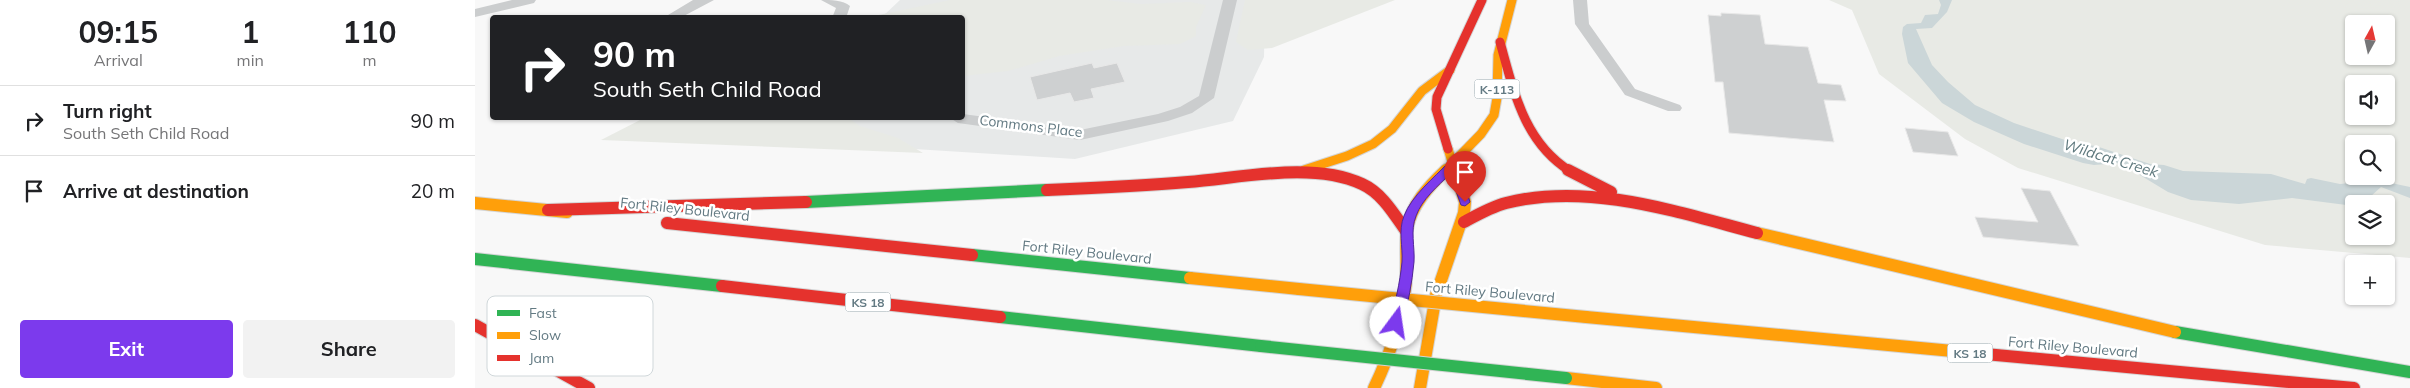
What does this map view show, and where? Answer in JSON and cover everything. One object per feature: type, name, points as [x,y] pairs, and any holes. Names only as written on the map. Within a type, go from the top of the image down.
[{"type":"main road","points":[[1420,388],[1429,324],[1439,282],[1463,222],[1465,202],[1436,109],[1437,97],[1482,0]]},
{"type":"main road","name":"K-113","points":[[1374,388],[1392,343],[1406,285],[1408,259],[1407,231],[1410,215],[1417,202],[1479,137],[1495,113],[1498,103],[1496,64],[1512,0]]},
{"type":"main road","points":[[1500,42],[1517,106],[1533,138],[1554,160],[1570,172],[1637,204]]},
{"type":"main road","points":[[1289,174],[1329,163],[1373,144],[1391,129],[1422,91],[1450,70]]},
{"type":"main road","points":[[548,210],[787,204],[1164,184],[1289,174],[1321,175],[1354,181],[1375,191],[1387,203],[1407,231]]},
{"type":"main road","points":[[1463,222],[1483,209],[1523,197],[1553,194],[1637,204],[2157,329],[2410,372]]},
{"type":"main road","name":"Fort Riley Boulevard","points":[[475,203],[636,219]]},
{"type":"main road","name":"Fort Riley Boulevard","points":[[655,221],[1299,289],[2354,388]]},
{"type":"main road","name":"KS 18","points":[[475,259],[1656,388]]},
{"type":"main road","points":[[475,325],[487,332]]},
{"type":"main road","points":[[567,376],[589,388]]},
{"type":"street","points":[[475,14],[529,0]]},
{"type":"street","points":[[674,15],[691,5],[707,0]]},
{"type":"street","points":[[828,0],[843,6],[840,15]]},
{"type":"street","name":"Commons Place","points":[[965,119],[1079,135],[1162,118],[1187,110],[1206,98],[1230,0]]},
{"type":"street","points":[[1580,0],[1579,9],[1582,24],[1630,92],[1674,108]]},
{"type":"shaded area","points":[[900,0],[1265,0],[1264,57],[1233,121],[1075,159],[756,139],[777,120],[965,120],[965,15],[884,15]]},
{"type":"shaded area","points":[[950,0],[1106,0],[1141,4],[1190,2],[1206,5],[1196,27],[1196,36],[1180,44],[1124,46],[1059,56],[1008,71],[965,76],[965,15],[879,15]]},
{"type":"shaded area","points":[[1245,0],[1395,0],[1272,48],[1248,50],[1236,42]]},
{"type":"shaded area","points":[[1829,0],[2410,0],[2410,258],[2395,257],[2395,255],[2265,245],[2018,168],[1965,139],[1879,74],[1852,10]]},
{"type":"shaded area","points":[[640,120],[851,120],[860,126],[898,138],[923,153],[601,140]]},
{"type":"water","name":"Wildcat Creek","points":[[1939,0],[1952,0],[1947,12],[1932,28],[1916,29],[1932,65],[1948,82],[1975,105],[2014,123],[2077,144],[2096,146],[2150,164],[2164,165],[2183,171],[2271,174],[2305,184],[2307,179],[2311,178],[2345,183],[2345,185],[2395,184],[2410,187],[2410,198],[2381,187],[2372,195],[2345,195],[2345,205],[2292,198],[2239,204],[2191,200],[2168,192],[2120,163],[2094,165],[2083,163],[2024,144],[1974,122],[1942,103],[1908,63],[1902,34],[1903,27],[1907,24],[1921,23],[1925,15],[1938,14],[1941,5]]},
{"type":"building","points":[[1721,13],[1760,15],[1765,44],[1808,47],[1818,83],[1841,85],[1846,101],[1824,100],[1834,142],[1729,133],[1723,82],[1715,82],[1708,15],[1721,16]]},
{"type":"building","points":[[1092,63],[1094,68],[1117,63],[1125,82],[1091,89],[1094,98],[1074,102],[1070,93],[1037,100],[1030,77]]},
{"type":"building","points":[[1905,128],[1948,132],[1958,156],[1913,152]]},
{"type":"building","points":[[2021,188],[2050,191],[2079,246],[1983,237],[1975,217],[2038,222]]},
{"type":"traffic: fast","points":[[806,202],[1047,190]]},
{"type":"traffic: fast","points":[[972,255],[1190,278]]},
{"type":"traffic: fast","points":[[475,259],[722,286]]},
{"type":"traffic: fast","points":[[1000,317],[1261,346]]},
{"type":"traffic: fast","points":[[2175,332],[2410,372]]},
{"type":"traffic: fast","points":[[1261,346],[1566,378]]},
{"type":"traffic: slow","points":[[1374,388],[1386,361],[1400,319],[1407,275],[1407,230],[1411,215],[1427,189],[1471,146],[1494,115],[1497,98],[1498,55],[1512,0]]},
{"type":"traffic: slow","points":[[1304,170],[1347,156],[1373,144],[1392,129],[1422,91],[1450,70]]},
{"type":"traffic: slow","points":[[1420,388],[1436,295],[1464,213],[1465,202],[1448,149]]},
{"type":"traffic: slow","points":[[475,203],[567,212]]},
{"type":"traffic: slow","points":[[1757,233],[2175,332]]},
{"type":"traffic: slow","points":[[1190,278],[1299,289]]},
{"type":"traffic: slow","points":[[1299,289],[1586,317]]},
{"type":"traffic: slow","points":[[1586,317],[1985,354]]},
{"type":"traffic: slow","points":[[1566,378],[1656,388]]},
{"type":"traffic: jam","points":[[1448,149],[1436,109],[1437,97],[1482,0]]},
{"type":"traffic: jam","points":[[1500,42],[1515,95],[1532,134],[1544,150],[1561,165],[1611,192]]},
{"type":"traffic: jam","points":[[1047,190],[1188,182],[1253,175],[1324,174],[1345,178],[1369,188],[1387,204],[1406,231]]},
{"type":"traffic: jam","points":[[1464,222],[1505,203],[1534,197],[1565,195],[1631,203],[1757,233]]},
{"type":"traffic: jam","points":[[548,210],[806,202]]},
{"type":"traffic: jam","points":[[667,223],[972,255]]},
{"type":"traffic: jam","points":[[722,286],[1000,317]]},
{"type":"traffic: jam","points":[[475,325],[487,332]]},
{"type":"traffic: jam","points":[[1985,354],[2354,388]]},
{"type":"traffic: jam","points":[[567,376],[589,388]]},
{"type":"route","points":[[1396,323],[1406,285],[1408,259],[1407,231],[1410,215],[1417,202],[1453,164],[1465,202]]}]
